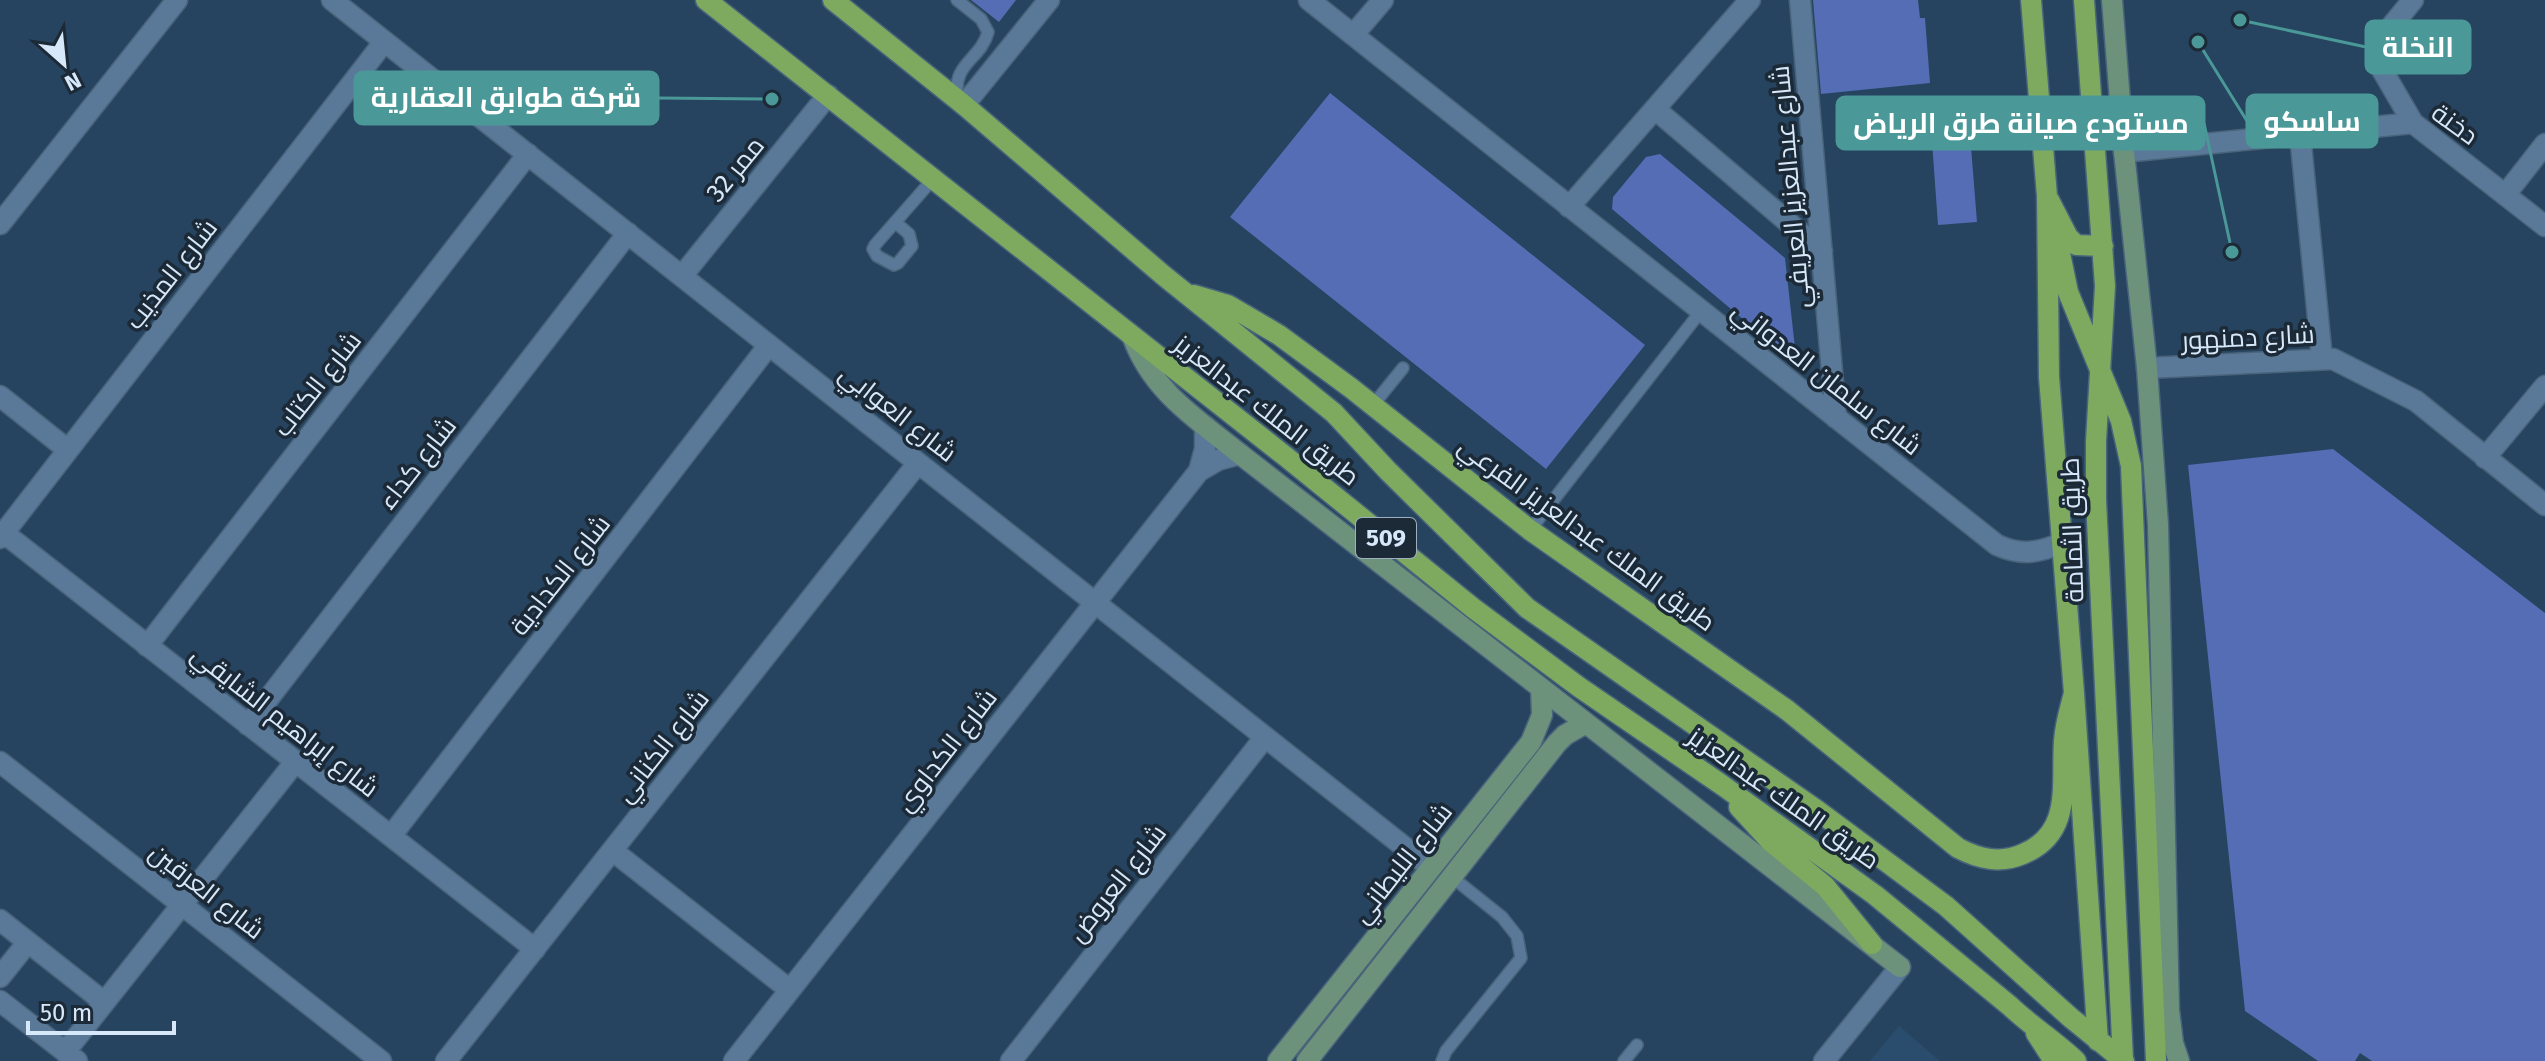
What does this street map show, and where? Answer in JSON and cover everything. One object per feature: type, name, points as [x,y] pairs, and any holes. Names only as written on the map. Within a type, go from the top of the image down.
[{"type":"main road","name":"طريق الملك عبدالعزيز","points":[[706,0],[1485,617],[1579,687],[1875,895],[2010,1006],[2054,1051],[2076,1061]]},
{"type":"main road","name":"طريق الملك عبدالعزيز","points":[[833,0],[961,102],[1186,293],[1334,413],[1388,471],[1527,608],[1818,811],[1946,906],[2071,1018],[2123,1060]]},
{"type":"main road","name":"طريق الثمامة","points":[[2031,0],[2047,196],[2049,377],[2098,1041]]},
{"type":"main road","name":"طريق الثمامة","points":[[2084,0],[2105,286],[2096,441],[2096,514],[2123,1060]]},
{"type":"main road","points":[[2047,196],[2068,237],[2076,245],[2103,246]]},
{"type":"main road","points":[[2047,196],[2068,292],[2121,421],[2131,466],[2156,1061]]},
{"type":"main road","name":"طريق الملك عبدالعزيز الفرعي","points":[[1186,293],[1228,305],[1279,335],[1530,530],[1787,710],[1971,855],[1986,859],[2016,857],[2030,851],[2042,842],[2059,816],[2063,802],[2066,723],[2074,693]]},
{"type":"main road","points":[[1722,785],[1770,841],[1825,886],[1872,944]]},
{"type":"street","points":[[0,224],[177,0]]},
{"type":"street","name":"شارع العوابي","points":[[332,0],[1431,868]]},
{"type":"street","points":[[961,102],[1049,0]]},
{"type":"street","name":"شارع سلمان العدواني","points":[[1309,0],[1997,545],[2020,553],[2033,553],[2063,542]]},
{"type":"street","points":[[1353,35],[1383,0]]},
{"type":"street","points":[[1569,207],[1750,0]]},
{"type":"street","name":"شارع عبدالعزيز العريفي","points":[[1800,0],[1836,418]]},
{"type":"street","points":[[2413,0],[2380,40],[2381,68],[2413,123]]},
{"type":"street","points":[[2115,3],[2124,152],[2147,368],[2158,525],[2169,1010],[2173,1043],[2179,1061]]},
{"type":"street","name":"شارع المذيب","points":[[2,536],[384,42]]},
{"type":"street","name":"ممر 32","points":[[682,276],[828,95]]},
{"type":"street","points":[[1655,109],[1822,251]]},
{"type":"street","name":"دخنة","points":[[2124,152],[2413,123],[2545,226]]},
{"type":"street","points":[[2300,134],[2322,359]]},
{"type":"street","points":[[2505,195],[2545,144]]},
{"type":"street","name":"شارع الكتاب","points":[[147,646],[528,154]]},
{"type":"street","name":"شارع كداء","points":[[248,725],[628,233]]},
{"type":"street","points":[[1133,338],[1139,355],[1158,385],[1205,426],[1900,967],[1824,1061]]},
{"type":"street","name":"شارع الكدادية","points":[[391,836],[769,345]]},
{"type":"street","name":"شارع دمنهور","points":[[2147,368],[2333,359],[2416,401],[2545,505]]},
{"type":"street","points":[[2485,458],[2545,386]]},
{"type":"street","points":[[0,396],[68,450]]},
{"type":"street","name":"شارع الكداوي","points":[[1199,471],[1205,449],[1205,426]]},
{"type":"street","name":"شارع الكداوي","points":[[734,1061],[1199,471],[1218,460],[1240,454]]},
{"type":"street","name":"شارع الكناني","points":[[446,1061],[918,463]]},
{"type":"street","name":"شارع إبراهيم الشايقي","points":[[2,536],[535,949]]},
{"type":"street","name":"شارع الليطاني","points":[[1278,1061],[1531,742],[1542,715],[1541,688]]},
{"type":"street","name":"شارع الليطاني","points":[[1307,1061],[1557,743],[1586,723]]},
{"type":"street","name":"شارع العروض","points":[[1011,1061],[1265,737]]},
{"type":"street","points":[[0,1001],[71,1056],[104,1002],[296,761]]},
{"type":"street","name":"شارع العرقين","points":[[0,762],[381,1061]]},
{"type":"street","points":[[613,851],[790,990]]},
{"type":"street","points":[[0,920],[104,1002]]},
{"type":"street","points":[[0,977],[28,942]]},
{"type":"street","points":[[2054,1051],[2071,1018]]},
{"type":"lane","points":[[957,0],[985,23],[988,32],[986,40],[959,75],[957,83],[961,102]]},
{"type":"lane","points":[[895,222],[933,179]]},
{"type":"lane","points":[[1530,530],[1701,311]]},
{"type":"lane","points":[[1373,405],[1403,368]]},
{"type":"lane","points":[[1442,1061],[1446,1051],[1521,958],[1517,936],[1502,917],[1452,877]]},
{"type":"lane","points":[[1624,1061],[1637,1045]]},
{"type":"shaded area","points":[[1899,1026],[1940,1061],[1870,1061]]},
{"type":"building","points":[[971,0],[1016,0],[999,22]]},
{"type":"building","points":[[1813,0],[1918,0],[1920,18],[1925,18],[1930,83],[1821,94]]},
{"type":"building","points":[[1330,93],[1645,345],[1546,469],[1230,217]]},
{"type":"building","points":[[1967,97],[1977,222],[1938,225],[1929,100]]},
{"type":"building","points":[[1660,154],[1785,258],[1795,348],[1788,357],[1612,209],[1613,197],[1646,157]]},
{"type":"building","points":[[2333,449],[2545,613],[2545,1061],[2372,1061],[2360,1053],[2355,1061],[2318,1061],[2245,1011],[2188,465]]},
{"type":"place","name":"النخلة","points":[[2240,20]]},
{"type":"place","name":"ساسكو","points":[[2198,42]]},
{"type":"place","name":"شركة طوابق العقارية","points":[[772,99]]},
{"type":"place","name":"مستودع صيانة طرق الرياض","points":[[2232,252]]}]
